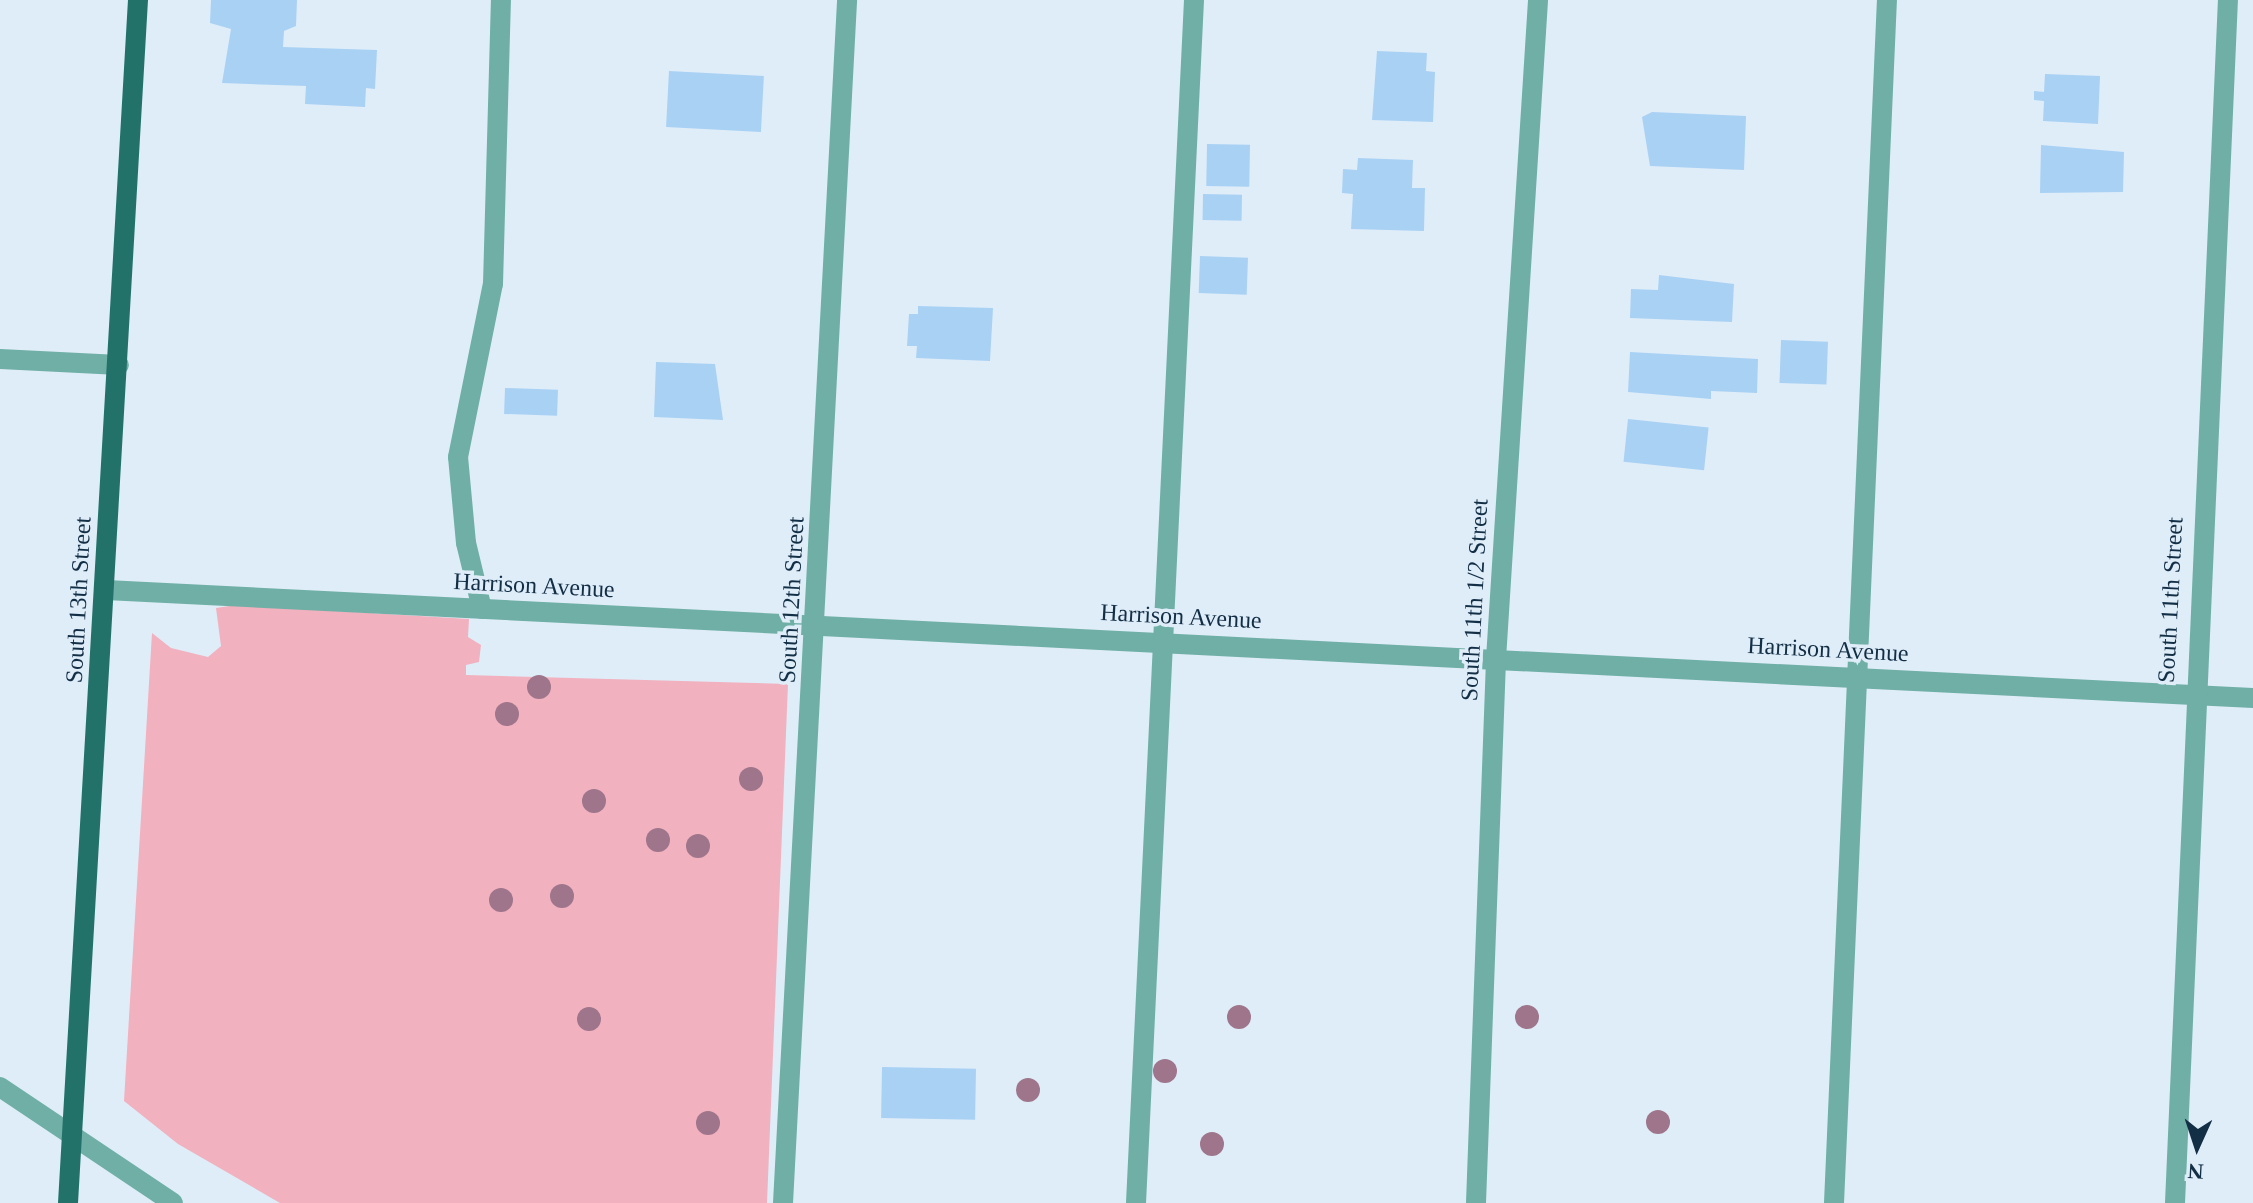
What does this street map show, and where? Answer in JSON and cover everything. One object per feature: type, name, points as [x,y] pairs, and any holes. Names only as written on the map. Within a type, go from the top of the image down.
[{"type":"main road","name":"South 13th Street","points":[[68,1203],[138,0]]},
{"type":"street","points":[[482,609],[466,543],[458,457],[493,284],[501,0]]},
{"type":"street","name":"South 12th Street","points":[[783,1203],[817,626],[847,0]]},
{"type":"street","points":[[1136,1203],[1194,0]]},
{"type":"street","name":"South 11th 1/2 Street","points":[[1476,1203],[1496,659],[1538,0]]},
{"type":"street","points":[[1834,1203],[1887,0]]},
{"type":"street","name":"South 11th Street","points":[[2175,1203],[2192,695],[2228,0]]},
{"type":"street","points":[[0,359],[119,365]]},
{"type":"street","name":"Harrison Avenue","points":[[106,590],[2253,698]]},
{"type":"street","points":[[0,1087],[72,1139],[173,1203]]},
{"type":"shaded area","points":[[236,605],[469,619],[468,637],[481,645],[479,662],[466,665],[466,675],[788,684],[767,1203],[280,1203],[178,1144],[124,1101],[152,633],[171,648],[208,657],[221,646],[216,608]]},
{"type":"building","points":[[211,0],[297,0],[296,26],[284,31],[283,47],[377,50],[375,89],[366,88],[365,107],[305,104],[306,86],[222,83],[231,29],[210,23]]},
{"type":"building","points":[[1377,51],[1427,53],[1426,71],[1435,72],[1433,122],[1372,120]]},
{"type":"building","points":[[669,71],[764,76],[761,132],[666,127]]},
{"type":"building","points":[[2045,74],[2100,76],[2098,124],[2043,121],[2044,101],[2034,100],[2034,91],[2044,92]]},
{"type":"building","points":[[1652,112],[1746,116],[1744,170],[1650,166],[1642,117]]},
{"type":"building","points":[[1207,144],[1250,145],[1249,187],[1206,186]]},
{"type":"building","points":[[2041,145],[2124,152],[2123,192],[2040,193]]},
{"type":"building","points":[[1358,158],[1413,160],[1412,188],[1425,188],[1424,231],[1351,229],[1353,194],[1342,193],[1343,169],[1357,170]]},
{"type":"building","points":[[1203,194],[1242,195],[1242,221],[1203,220]]},
{"type":"building","points":[[1200,256],[1248,258],[1247,295],[1199,293]]},
{"type":"building","points":[[1659,275],[1734,284],[1732,322],[1630,318],[1631,289],[1658,290]]},
{"type":"building","points":[[918,306],[993,308],[990,361],[916,358],[917,346],[907,346],[909,314],[918,314]]},
{"type":"building","points":[[1781,340],[1828,342],[1826,385],[1779,383]]},
{"type":"building","points":[[1630,352],[1758,359],[1757,393],[1711,391],[1711,399],[1628,392]]},
{"type":"building","points":[[656,362],[715,364],[723,420],[654,417]]},
{"type":"building","points":[[505,388],[558,390],[557,416],[504,414]]},
{"type":"building","points":[[1628,419],[1709,427],[1704,470],[1624,462]]},
{"type":"building","points":[[882,1067],[976,1069],[975,1120],[881,1118]]}]
